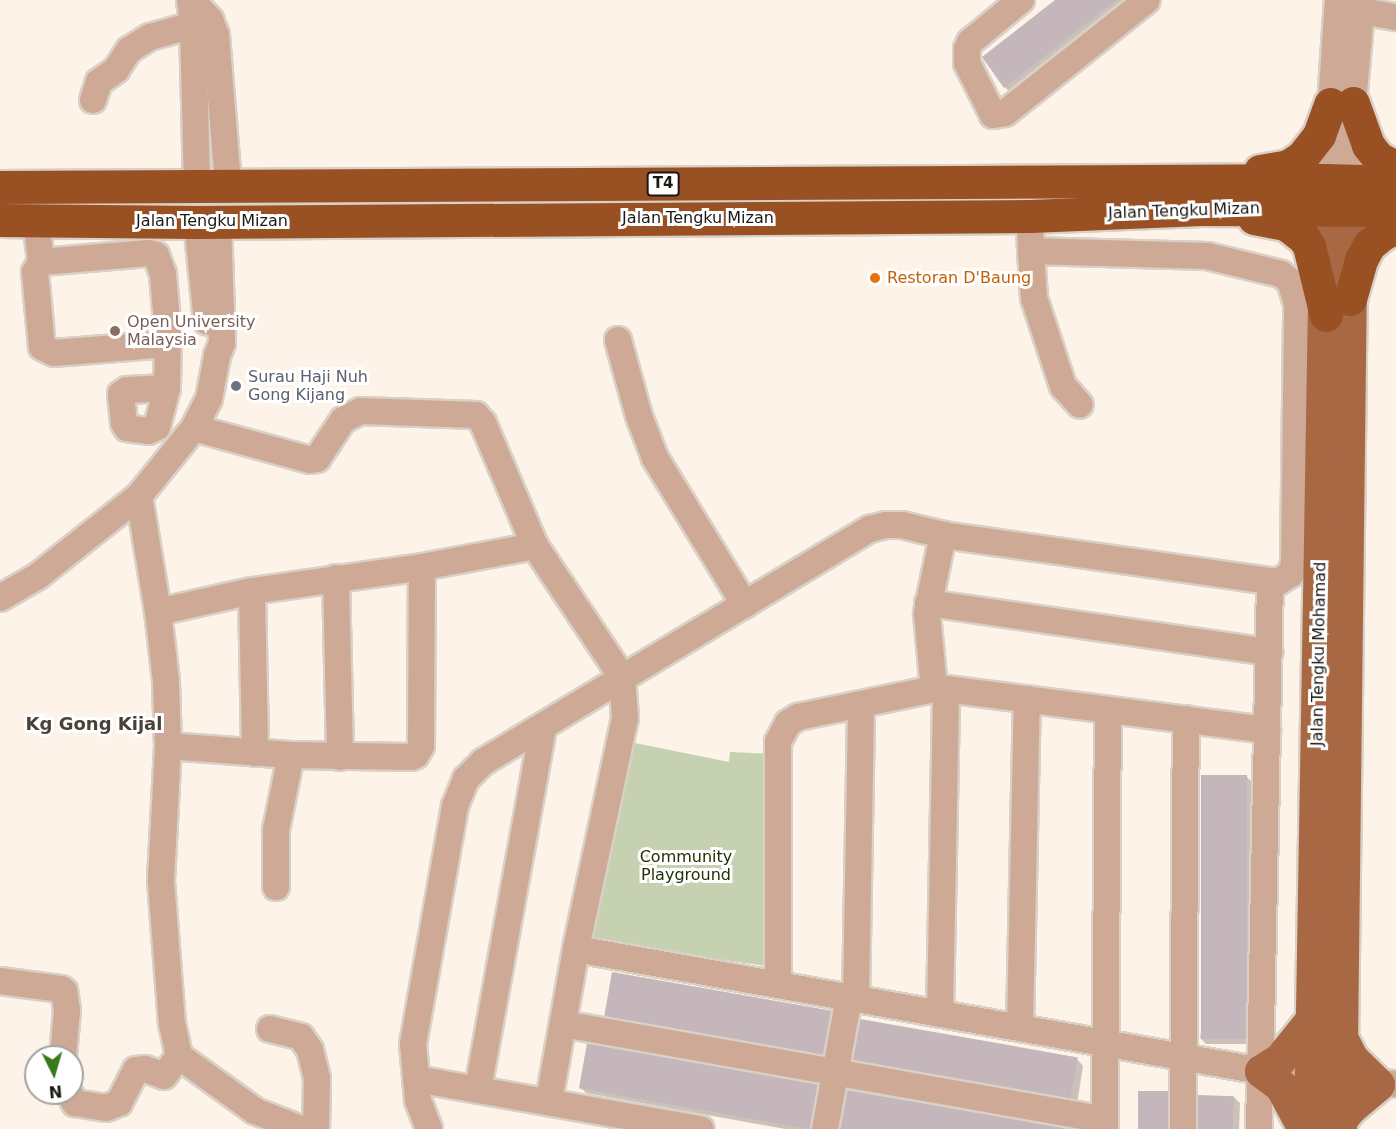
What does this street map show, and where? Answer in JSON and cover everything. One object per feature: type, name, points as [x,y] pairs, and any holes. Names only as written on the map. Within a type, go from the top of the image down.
[{"type":"highway","points":[[1202,196],[1288,166],[1311,148],[1342,103],[1378,158],[1396,167]]},
{"type":"highway","name":"Jalan Tengku Mizan","points":[[0,186],[1202,196],[1339,194],[1396,182]]},
{"type":"highway","name":"Jalan Tengku Mizan","points":[[1339,194],[1396,210]]},
{"type":"highway","points":[[1202,196],[1286,224],[1297,231],[1309,246],[1338,307]]},
{"type":"highway","name":"Jalan Tengku Mizan","points":[[0,220],[208,221],[1030,216],[1202,196]]},
{"type":"highway","points":[[1338,307],[1369,245],[1384,233],[1396,228]]},
{"type":"main road","name":"Jalan Tengku Mohamad","points":[[1326,1080],[1342,1039],[1339,194]]},
{"type":"main road","name":"Jalan Tengku Mohamad","points":[[1330,1126],[1326,1080],[1312,1019],[1338,307]]},
{"type":"main road","points":[[1304,1129],[1293,1104],[1281,1086],[1261,1071],[1287,1052],[1312,1019]]},
{"type":"main road","points":[[1330,1126],[1351,1107],[1387,1084],[1352,1059],[1342,1039]]},
{"type":"street","points":[[1021,0],[970,42],[966,54],[967,63],[988,110],[999,116],[1147,0]]},
{"type":"street","points":[[1339,194],[1342,103],[1354,4],[1396,17]]},
{"type":"street","points":[[93,100],[99,82],[116,70],[129,50],[196,11],[212,186]]},
{"type":"street","points":[[1030,216],[1034,298],[1063,386],[1080,405]]},
{"type":"street","points":[[36,220],[41,262],[35,272],[42,347],[54,354],[168,344]]},
{"type":"street","points":[[0,598],[38,576],[139,496],[194,428],[209,399],[217,356],[222,343],[223,327],[208,221]]},
{"type":"street","points":[[420,1125],[413,1044],[458,794],[466,779],[483,762],[543,728],[622,677],[870,529],[886,525],[902,525],[943,535],[1270,581],[1286,580],[1291,574],[1294,563],[1297,304],[1290,281],[1281,274],[1218,257],[1031,251]]},
{"type":"street","points":[[41,262],[149,253],[156,255],[163,274],[168,344],[167,388]]},
{"type":"street","points":[[618,340],[639,416],[655,458],[745,605]]},
{"type":"street","points":[[194,428],[310,460],[317,459],[343,420],[361,411],[476,415],[483,423],[535,546],[622,677],[625,718],[576,949],[549,1101]]},
{"type":"street","points":[[139,496],[158,612],[166,681],[168,746],[161,880],[172,1024],[178,1056],[255,1111],[301,1129]]},
{"type":"street","points":[[940,1013],[940,689],[928,603],[943,535]]},
{"type":"street","points":[[158,612],[252,591],[422,567],[535,546]]},
{"type":"street","points":[[168,746],[340,757],[411,757],[416,755],[421,746],[422,567]]},
{"type":"street","points":[[336,578],[340,757]]},
{"type":"street","points":[[1259,1129],[1270,581]]},
{"type":"street","points":[[252,591],[255,753]]},
{"type":"street","points":[[928,603],[1269,652]]},
{"type":"street","points":[[778,984],[778,742],[789,723],[798,717],[940,689],[1267,730]]},
{"type":"street","points":[[1020,1027],[1027,699]]},
{"type":"street","points":[[825,1129],[852,998],[861,705]]},
{"type":"street","points":[[563,1024],[835,1072],[1105,1125],[1108,710]]},
{"type":"street","points":[[1183,1129],[1185,719]]},
{"type":"street","points":[[478,1089],[543,728]]},
{"type":"street","points":[[276,887],[276,830],[291,755]]},
{"type":"street","points":[[576,949],[1261,1071],[1326,1080],[1387,1084]]},
{"type":"street","points":[[0,981],[64,991],[68,1010],[64,1045]]},
{"type":"street","points":[[270,1029],[301,1037],[310,1050],[317,1084],[316,1129]]},
{"type":"street","points":[[84,1104],[106,1108],[119,1103],[136,1070],[145,1069],[164,1076],[178,1056]]},
{"type":"street","points":[[416,1079],[549,1101],[631,1123],[701,1129]]},
{"type":"green space","name":"Community Playground","points":[[625,741],[729,762],[730,752],[772,754],[766,966],[581,939]]},
{"type":"building","points":[[1055,0],[1116,0],[1004,88],[982,57]]},
{"type":"building","points":[[1201,775],[1247,775],[1247,1039],[1201,1039]]},
{"type":"building","points":[[612,972],[832,1011],[824,1055],[604,1016]]},
{"type":"building","points":[[860,1019],[1078,1057],[1070,1099],[853,1060]]},
{"type":"building","points":[[587,1043],[818,1084],[810,1129],[579,1088]]},
{"type":"building","points":[[847,1090],[1066,1128],[1066,1129],[840,1129]]},
{"type":"building","points":[[1138,1091],[1168,1091],[1168,1129],[1138,1129]]},
{"type":"building","points":[[1198,1095],[1234,1096],[1233,1129],[1197,1129]]},
{"type":"place","name":"Restoran D'Baung","points":[[875,278]]},
{"type":"place","name":"Open University Malaysia","points":[[115,331]]},
{"type":"place","name":"Surau Haji Nuh Gong Kijang","points":[[236,386]]},
{"type":"district","name":"Kg Gong Kijal","points":[[94,724]]}]
